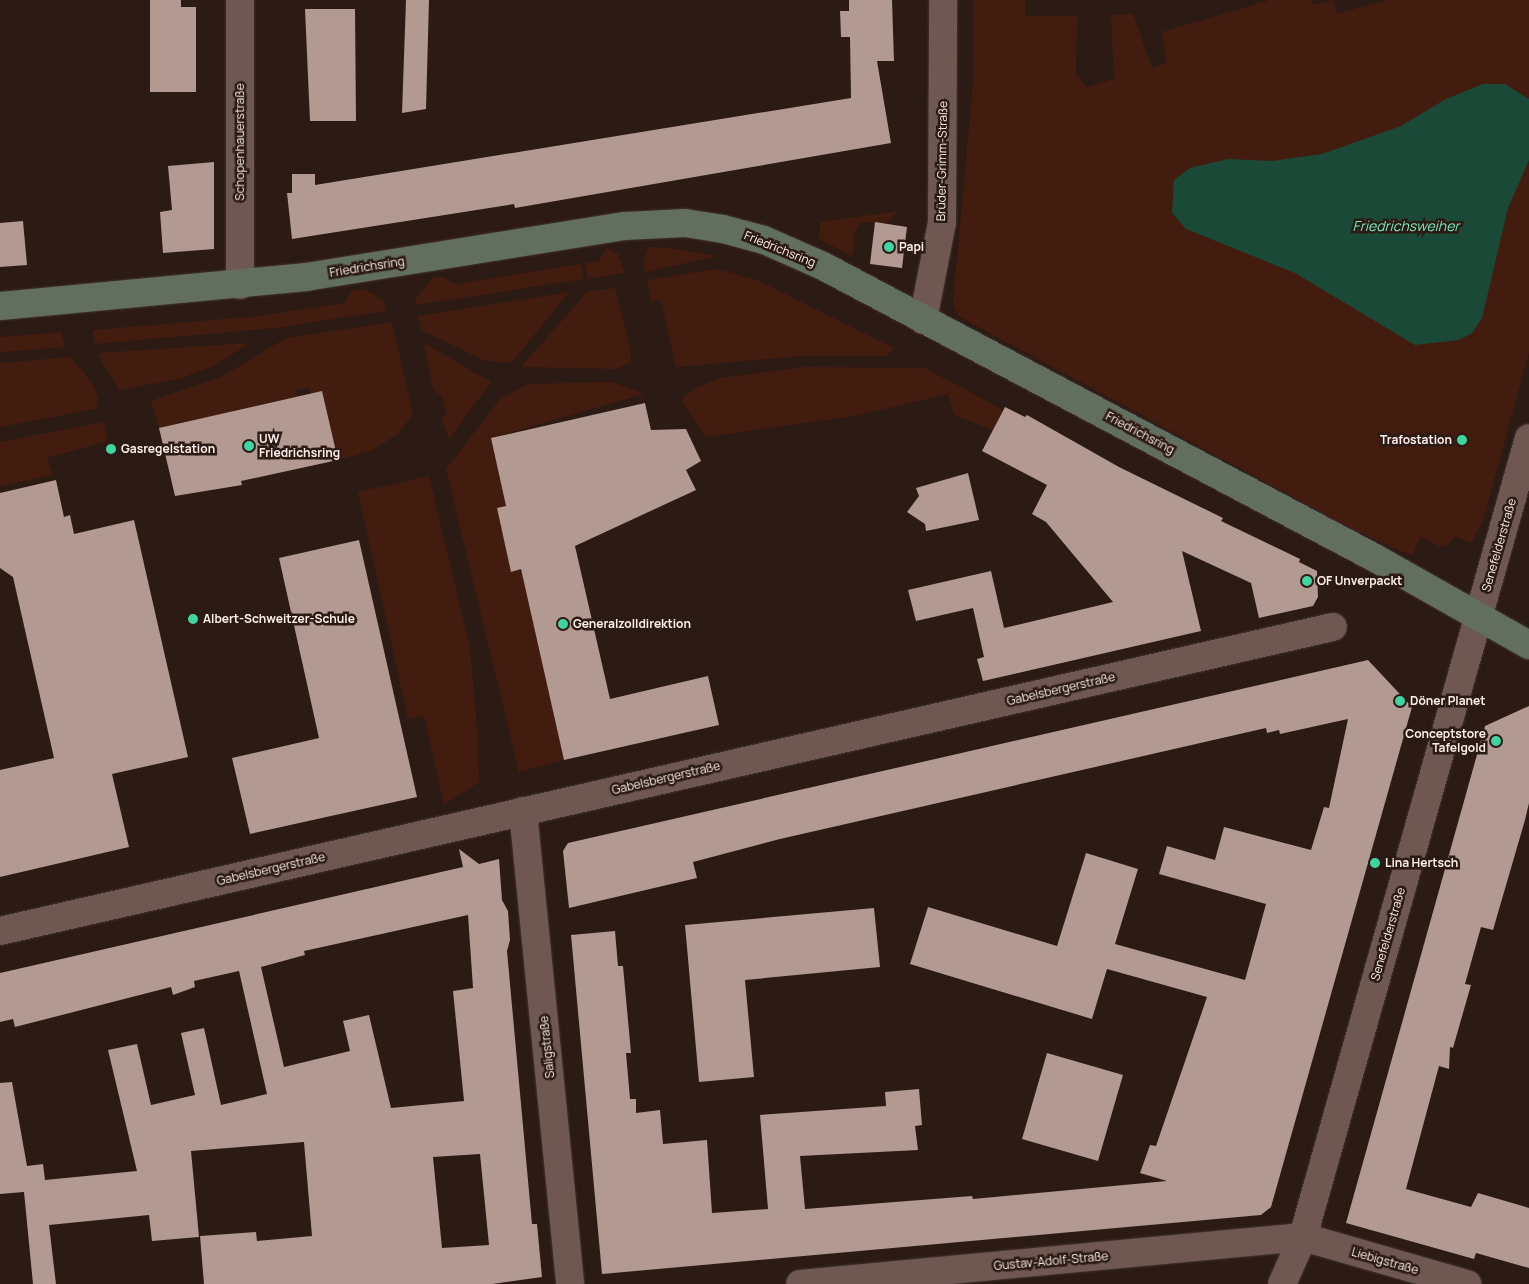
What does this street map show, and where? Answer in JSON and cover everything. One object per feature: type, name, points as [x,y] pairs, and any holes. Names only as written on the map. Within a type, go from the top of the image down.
[{"type":"street","name":"Schopenhauerstraße","points":[[240,0],[240,285]]},
{"type":"street","name":"Brüder-Grimm-Straße","points":[[923,320],[942,222],[943,0]]},
{"type":"street","name":"Friedrichsring","points":[[0,306],[240,285],[571,234],[685,223],[770,242],[923,320],[1376,558],[1529,644]]},
{"type":"street","name":"Senefelderstraße","points":[[1282,1284],[1303,1237],[1477,616],[1525,472],[1529,438]]},
{"type":"street","name":"Gabelsbergerstraße","points":[[0,931],[1333,627]]},
{"type":"street","name":"Saligstraße","points":[[523,811],[570,1284]]},
{"type":"street","name":"Gustav-Adolf-Straße","points":[[800,1284],[1303,1237]]},
{"type":"street","name":"Liebigstraße","points":[[1303,1237],[1467,1284]]},
{"type":"shaded area","points":[[973,0],[1025,0],[1025,16],[1077,16],[1076,75],[1087,87],[1114,79],[1111,15],[1133,14],[1152,68],[1166,63],[1162,32],[1270,0],[1311,0],[1313,5],[1333,0],[1337,14],[1387,0],[1529,0],[1529,352],[1483,521],[1471,543],[1455,536],[1446,546],[1439,546],[1421,537],[1412,556],[1360,533],[958,316],[953,302],[973,84]]},
{"type":"shaded area","points":[[898,211],[887,223],[862,222],[855,230],[852,256],[819,239],[820,222]]},
{"type":"shaded area","points":[[648,247],[670,248],[718,256],[645,272],[643,261]]},
{"type":"shaded area","points":[[607,248],[618,254],[625,273],[588,279],[585,263],[599,261]]},
{"type":"shaded area","points":[[581,264],[584,279],[416,305],[415,300],[432,278],[441,276],[455,284]]},
{"type":"shaded area","points":[[716,269],[757,280],[894,348],[887,356],[801,356],[676,367],[661,301],[651,301],[647,280]]},
{"type":"shaded area","points":[[615,288],[631,350],[630,363],[616,369],[521,367],[587,292]]},
{"type":"shaded area","points":[[364,289],[383,300],[386,311],[275,328],[95,344],[92,330],[259,316],[344,303],[351,291]]},
{"type":"shaded area","points":[[569,292],[513,361],[507,363],[483,360],[421,330],[418,316]]},
{"type":"shaded area","points":[[392,322],[413,414],[399,433],[371,451],[338,460],[308,387],[296,390],[297,397],[159,428],[151,401],[223,376],[286,338]]},
{"type":"shaded area","points":[[61,332],[65,347],[0,352],[0,337]]},
{"type":"shaded area","points":[[250,343],[214,366],[179,379],[119,390],[97,353]]},
{"type":"shaded area","points":[[424,343],[491,382],[449,439],[441,417],[447,416],[442,396],[433,390]]},
{"type":"shaded area","points":[[70,357],[92,382],[98,398],[96,409],[0,427],[0,363]]},
{"type":"shaded area","points":[[805,367],[925,368],[1003,410],[993,430],[954,415],[948,394],[854,416],[706,437],[682,402],[683,397],[696,388],[720,378]]},
{"type":"shaded area","points":[[612,382],[644,394],[491,438],[506,506],[497,508],[511,571],[521,569],[564,760],[519,772],[446,469],[500,399],[528,384]]},
{"type":"shaded area","points":[[103,422],[108,441],[47,458],[53,475],[0,486],[0,442]]},
{"type":"shaded area","points":[[429,476],[470,648],[477,729],[479,782],[444,805],[424,716],[408,719],[358,492]]},
{"type":"water","name":"Friedrichsweiher","points":[[1483,84],[1505,84],[1529,99],[1529,160],[1508,208],[1482,318],[1472,333],[1459,340],[1415,345],[1295,273],[1186,229],[1172,213],[1174,180],[1190,168],[1228,159],[1272,161],[1322,154],[1401,126],[1446,99]]},
{"type":"building","points":[[150,0],[181,0],[181,7],[196,7],[196,92],[150,92]]},
{"type":"building","points":[[406,0],[429,0],[426,109],[402,113]]},
{"type":"building","points":[[849,0],[892,0],[894,61],[877,61],[891,143],[515,208],[514,204],[292,239],[287,193],[292,193],[292,174],[315,174],[315,185],[851,98],[850,37],[841,37],[840,11],[849,11]]},
{"type":"building","points":[[305,9],[355,9],[356,121],[310,121]]},
{"type":"building","points":[[214,162],[214,249],[163,253],[160,212],[172,210],[168,166]]},
{"type":"building","points":[[23,221],[27,265],[0,267],[0,223]]},
{"type":"building","points":[[875,222],[907,227],[902,268],[870,264]]},
{"type":"building","name":"UW Friedrichsring","points":[[322,391],[338,460],[241,481],[242,485],[175,496],[159,428]]},
{"type":"building","name":"Generalzolldirektion","points":[[645,403],[651,430],[686,429],[701,461],[686,470],[696,490],[575,546],[610,699],[708,676],[719,725],[564,760],[521,569],[511,572],[497,508],[506,506],[491,438]]},
{"type":"building","points":[[1005,407],[1025,417],[1027,415],[1119,467],[1223,518],[1221,521],[1300,559],[1299,562],[1317,571],[1318,597],[1313,606],[1259,618],[1251,583],[1182,551],[1201,631],[983,681],[977,659],[984,657],[973,608],[916,621],[908,590],[991,571],[1004,628],[1113,602],[1046,522],[1032,514],[1047,485],[982,451]]},
{"type":"building","points":[[968,473],[979,520],[926,531],[925,524],[907,512],[919,496],[916,488]]},
{"type":"building","points":[[56,480],[64,517],[70,515],[74,534],[134,520],[188,757],[112,774],[129,847],[0,877],[0,770],[54,758],[13,577],[0,568],[0,493]]},
{"type":"building","points":[[359,540],[417,797],[250,834],[232,758],[319,738],[279,558]]},
{"type":"building","points":[[1368,660],[1412,707],[1271,1207],[1261,1215],[602,1274],[571,935],[615,931],[618,966],[623,966],[631,1053],[626,1053],[630,1099],[636,1099],[636,1113],[660,1110],[663,1144],[707,1140],[712,1213],[768,1209],[760,1115],[886,1106],[885,1092],[919,1089],[922,1125],[915,1126],[918,1150],[800,1156],[805,1209],[972,1196],[973,1199],[1167,1181],[1140,1173],[1150,1145],[1156,1146],[1207,997],[1107,969],[1092,1019],[910,964],[928,907],[1057,946],[1086,853],[1138,869],[1115,944],[1245,980],[1266,904],[1159,874],[1167,846],[1215,860],[1224,827],[1311,850],[1324,807],[1329,808],[1348,719],[1280,734],[1279,730],[1267,733],[1266,728],[780,839],[693,862],[697,878],[569,908],[563,851],[568,843]]},
{"type":"building","points":[[1529,706],[1529,803],[1525,820],[1493,930],[1481,927],[1465,984],[1471,985],[1453,1048],[1450,1047],[1449,1069],[1439,1066],[1406,1189],[1471,1207],[1478,1193],[1529,1208],[1529,1268],[1476,1253],[1474,1259],[1346,1223],[1485,726]]},
{"type":"building","points":[[459,849],[479,864],[499,859],[502,900],[508,911],[510,940],[507,951],[532,1224],[537,1224],[542,1277],[492,1284],[204,1284],[200,1236],[256,1232],[257,1241],[312,1236],[304,1142],[191,1151],[199,1237],[152,1241],[149,1215],[49,1225],[56,1284],[33,1284],[24,1192],[0,1194],[0,1083],[12,1082],[27,1166],[43,1164],[45,1180],[137,1171],[108,1050],[137,1044],[151,1105],[195,1095],[181,1033],[204,1028],[221,1105],[267,1094],[239,971],[194,981],[195,987],[173,995],[171,987],[15,1027],[13,1019],[0,1022],[0,973],[463,867]],"holes":[[[468,915],[473,988],[453,991],[464,1101],[391,1108],[369,1015],[343,1021],[350,1051],[284,1067],[261,967],[305,955],[304,951]],[[480,1154],[489,1245],[442,1248],[433,1157]]]},
{"type":"building","points":[[874,908],[880,967],[745,980],[754,1077],[699,1082],[685,925]]},
{"type":"building","points":[[1047,1053],[1123,1075],[1098,1161],[1022,1139]]},
{"type":"place","name":"Papi","points":[[889,247]]},
{"type":"place","name":"Trafostation","points":[[1462,440]]},
{"type":"place","name":"UW Friedrichsring","points":[[249,446]]},
{"type":"place","name":"Gasregelstation","points":[[111,449]]},
{"type":"place","name":"OF Unverpackt","points":[[1307,581]]},
{"type":"place","name":"Albert-Schweitzer-Schule","points":[[193,619]]},
{"type":"place","name":"Generalzolldirektion","points":[[563,624]]},
{"type":"place","name":"Döner Planet","points":[[1400,701]]},
{"type":"place","name":"Conceptstore Tafelgold","points":[[1496,741]]},
{"type":"place","name":"Lina Hertsch","points":[[1375,863]]}]
